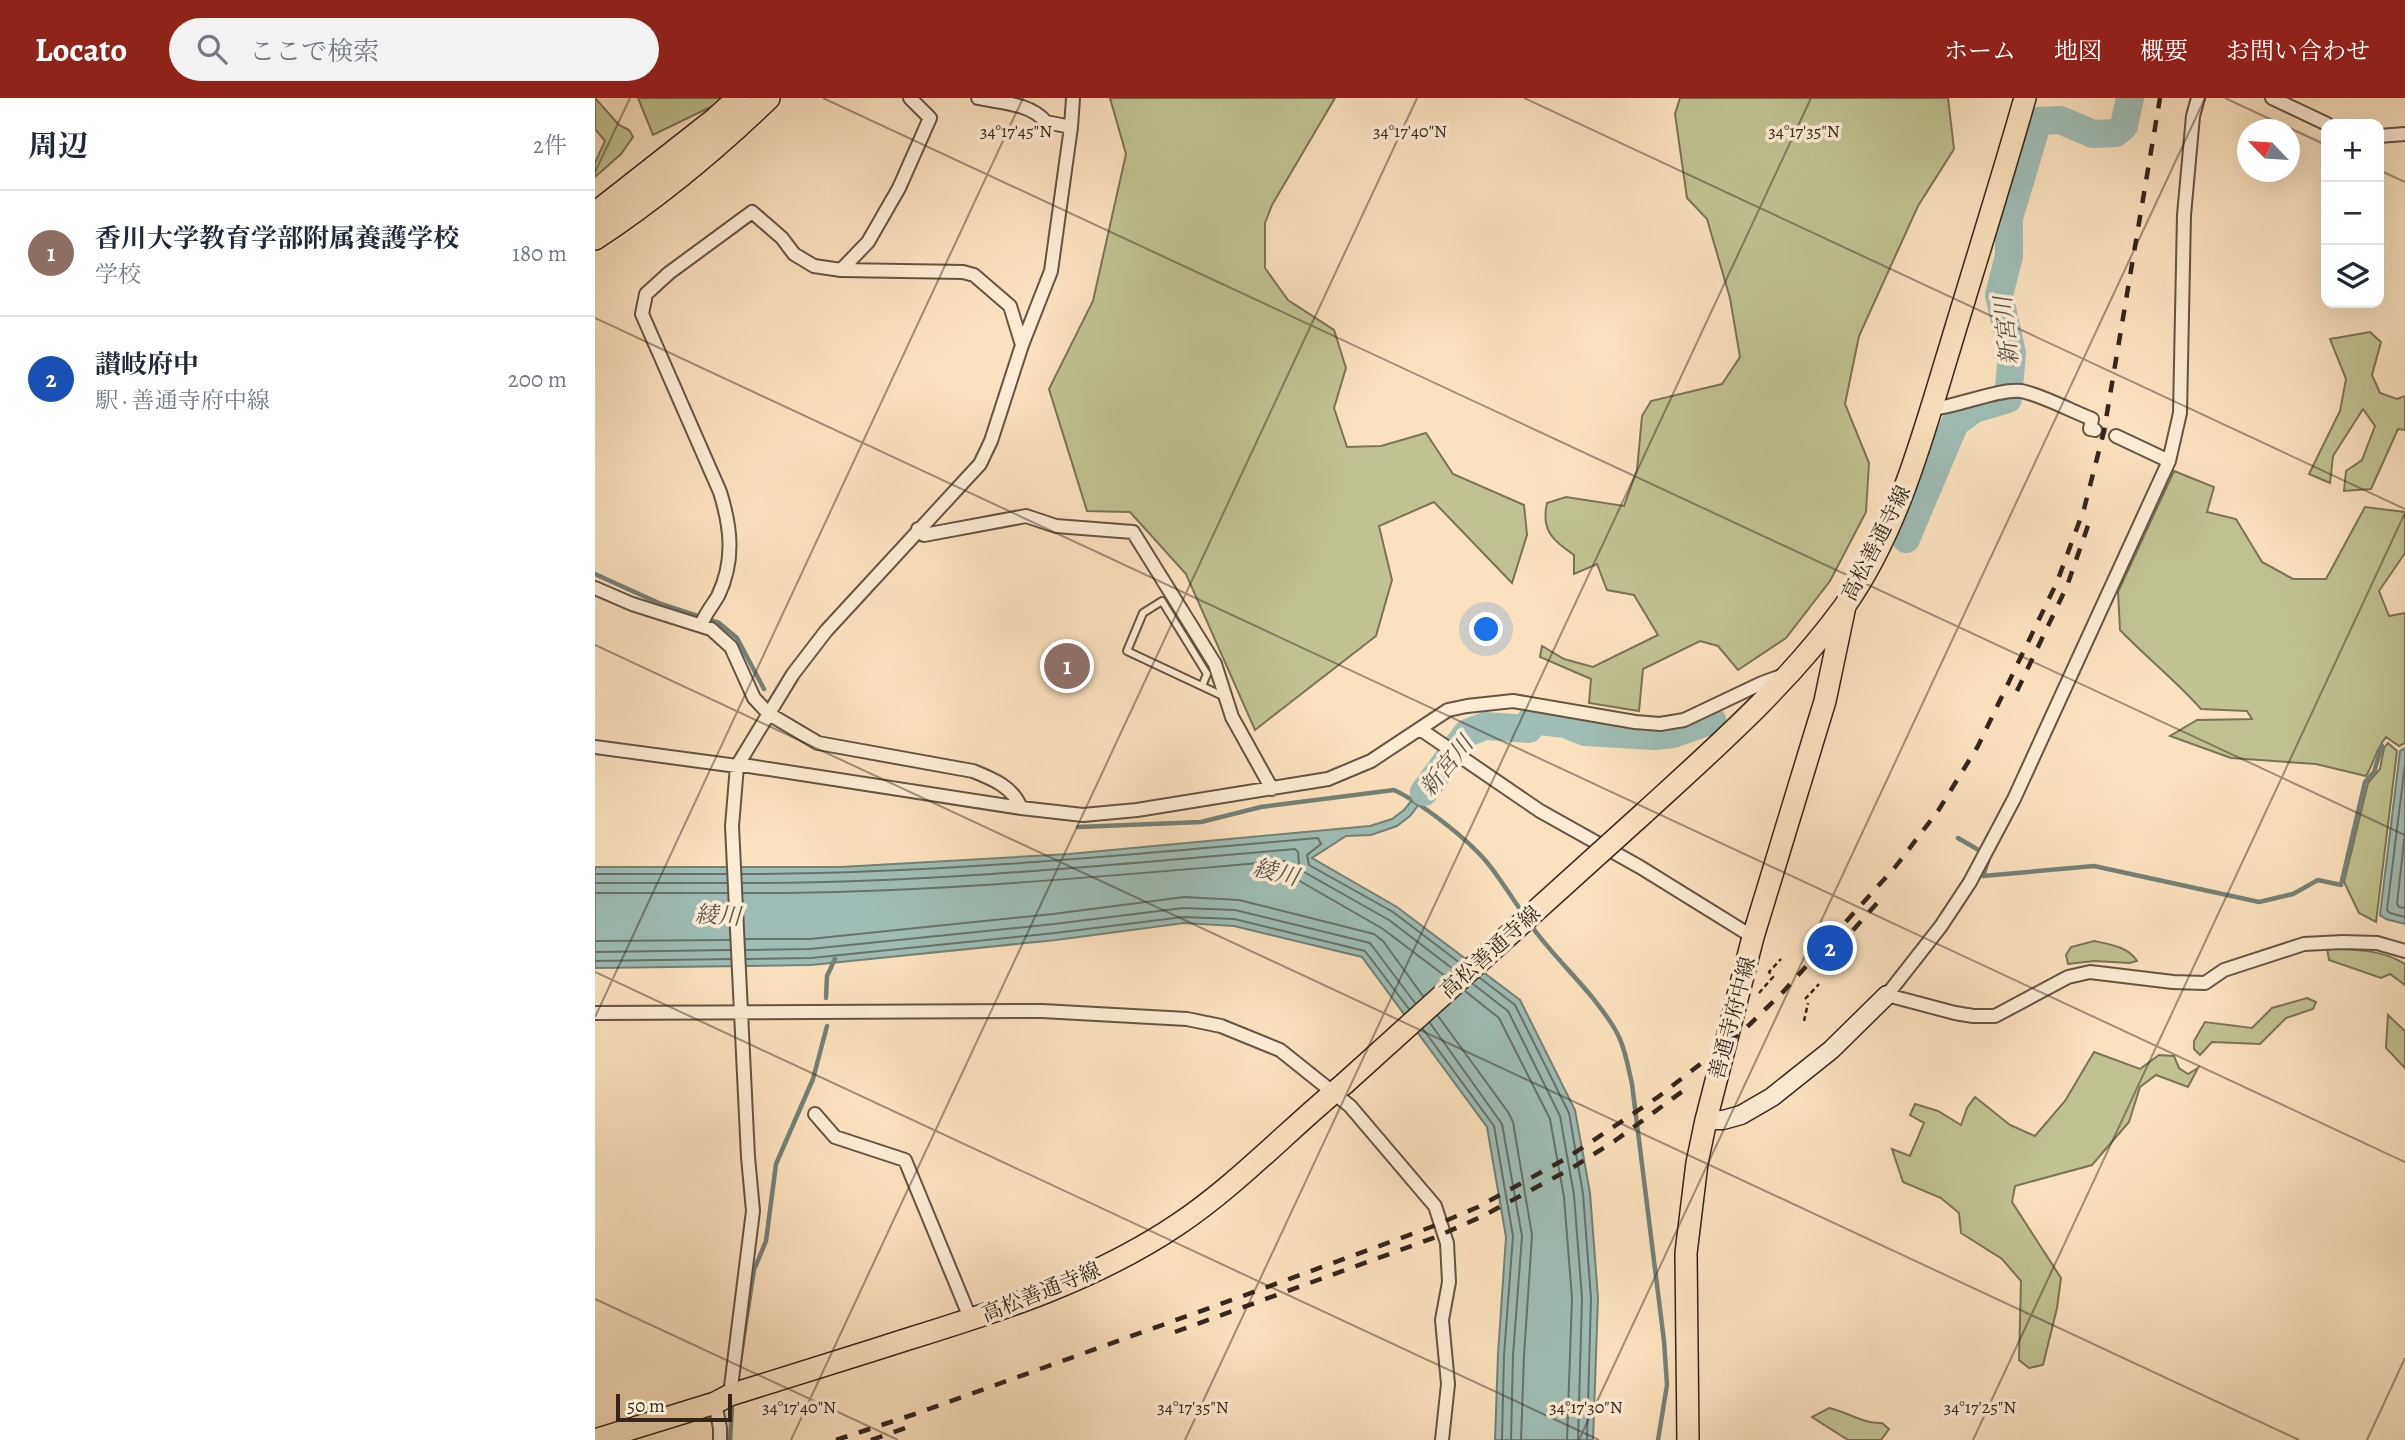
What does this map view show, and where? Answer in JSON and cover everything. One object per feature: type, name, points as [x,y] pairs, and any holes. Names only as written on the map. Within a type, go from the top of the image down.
[{"type":"highway","points":[[596,228],[739,98]]},
{"type":"highway","points":[[596,228],[622,220],[730,134],[768,98]]},
{"type":"main road","name":"高松善通寺線","points":[[595,1440],[971,1320],[1066,1286],[1115,1262],[1178,1225],[1233,1182],[1338,1089],[1711,751],[1793,672],[1845,606],[1877,549],[1902,492],[1931,409],[2025,98]]},
{"type":"main road","name":"善通寺府中線","points":[[1689,1440],[1686,1253],[1697,1163],[1753,937],[1828,688],[1845,606]]},
{"type":"main road","points":[[1793,672],[1820,676],[1826,681],[1828,688]]},
{"type":"street","points":[[841,270],[868,242],[899,188],[930,118],[910,98]]},
{"type":"street","points":[[978,98],[1027,108],[1039,114],[1046,122],[1071,127]]},
{"type":"street","points":[[720,1440],[722,1399],[731,1376],[753,1211],[732,825],[737,766],[793,674],[826,631],[980,464],[991,441],[1022,345],[1051,271],[1073,98]]},
{"type":"street","points":[[1706,1121],[1741,1115],[1772,1097],[1831,1050],[1888,995],[1941,926],[1970,882],[2042,741],[2169,461],[2180,413],[2184,215],[2197,98]]},
{"type":"street","points":[[2272,98],[2321,121]]},
{"type":"street","points":[[2384,136],[2405,134]]},
{"type":"street","points":[[704,619],[726,575],[730,556],[729,522],[720,492],[642,314],[646,294],[669,273],[752,212],[782,238],[794,254],[814,266],[841,270],[963,272],[974,275],[1010,306],[1022,345]]},
{"type":"street","points":[[1931,409],[2022,391],[2092,419],[2090,429],[2095,430]]},
{"type":"street","points":[[2116,436],[2169,461]]},
{"type":"street","points":[[918,529],[925,535],[1025,516],[1056,526],[1133,532],[1215,664],[1237,726],[1272,789]]},
{"type":"street","points":[[595,588],[632,604],[704,619],[731,647],[754,698],[769,714],[818,743],[973,771],[990,778],[1016,796],[1021,808]]},
{"type":"street","points":[[595,747],[762,768],[1083,815],[1186,804],[1328,779],[1371,761],[1448,710],[1488,702],[1513,701],[1660,724],[1683,720],[1762,683],[1793,672]]},
{"type":"street","points":[[1420,729],[1540,811],[1640,867],[1753,937]]},
{"type":"street","points":[[1888,995],[1963,1014],[1995,1016],[2068,977],[2090,972],[2205,983],[2224,970],[2304,944],[2377,943],[2405,951]]},
{"type":"street","points":[[595,1013],[1042,1012],[1187,1019],[1221,1026],[1280,1050],[1338,1089],[1350,1107],[1435,1206],[1447,1243],[1449,1282],[1442,1320],[1448,1384],[1442,1440]]},
{"type":"street","points":[[815,1114],[835,1137],[905,1160],[971,1320]]},
{"type":"lane","points":[[1202,686],[1207,674],[1162,601],[1143,613],[1127,651],[1202,686],[1226,697]]},
{"type":"path","points":[[1758,994],[1773,977],[1769,972],[1781,959]]},
{"type":"path","points":[[1804,1021],[1806,1001],[1819,984]]},
{"type":"green space","points":[[595,98],[633,137],[621,154],[595,177],[595,163],[605,141],[595,129]]},
{"type":"green space","points":[[638,98],[729,98],[653,135]]},
{"type":"green space","points":[[1110,98],[1335,98],[1272,205],[1265,223],[1265,268],[1288,300],[1334,330],[1346,368],[1334,408],[1347,447],[1381,446],[1426,433],[1453,474],[1524,505],[1527,535],[1512,583],[1434,502],[1379,526],[1392,580],[1376,636],[1255,730],[1186,574],[1130,512],[1087,511],[1049,389],[1093,301],[1126,154]]},
{"type":"green space","points":[[1680,98],[1948,98],[1954,149],[1918,206],[1859,336],[1845,404],[1869,463],[1866,512],[1830,581],[1786,638],[1738,670],[1718,646],[1700,641],[1643,669],[1639,711],[1589,703],[1591,679],[1540,657],[1542,646],[1564,659],[1593,667],[1658,635],[1634,595],[1607,590],[1597,564],[1574,574],[1574,555],[1550,534],[1546,512],[1547,503],[1566,497],[1624,506],[1637,470],[1642,416],[1651,401],[1722,384],[1740,357],[1730,298],[1707,219],[1687,198],[1675,114]]},
{"type":"green space","points":[[2370,332],[2381,342],[2372,375],[2380,393],[2397,399],[2405,396],[2405,430],[2398,429],[2371,489],[2344,491],[2346,471],[2362,460],[2375,426],[2363,409],[2333,456],[2330,483],[2309,474],[2340,411],[2346,379],[2330,339]]},
{"type":"green space","points":[[2174,471],[2214,487],[2207,512],[2236,519],[2262,562],[2293,579],[2326,579],[2365,507],[2405,512],[2405,553],[2379,591],[2389,616],[2405,613],[2405,743],[2399,746],[2386,737],[2366,776],[2316,764],[2231,758],[2170,736],[2197,720],[2252,719],[2247,711],[2201,709],[2120,630],[2118,592]]},
{"type":"green space","points":[[2388,743],[2397,751],[2376,922],[2359,913],[2344,882],[2368,783],[2380,769],[2384,748]]},
{"type":"green space","points":[[2094,941],[2124,949],[2137,961],[2068,964],[2066,955],[2071,947]]},
{"type":"green space","points":[[2327,948],[2367,951],[2396,959],[2405,964],[2405,985],[2390,974],[2381,978],[2329,960]]},
{"type":"green space","points":[[2307,998],[2316,1002],[2313,1009],[2286,1018],[2260,1044],[2212,1042],[2200,1055],[2194,1049],[2194,1041],[2205,1022],[2252,1028],[2272,1008]]},
{"type":"green space","points":[[2388,1015],[2405,1031],[2405,1068],[2386,1048]]},
{"type":"green space","points":[[2094,1052],[2140,1069],[2159,1055],[2174,1056],[2179,1068],[2188,1074],[2198,1068],[2188,1087],[2156,1075],[2140,1087],[2129,1122],[2092,1165],[2015,1186],[2012,1202],[2061,1278],[2057,1308],[2043,1365],[2029,1368],[2019,1360],[2021,1281],[2002,1259],[1961,1233],[1959,1213],[1941,1198],[1903,1182],[1892,1149],[1910,1156],[1924,1123],[1910,1115],[1915,1104],[1938,1111],[1961,1125],[1967,1108],[1975,1097],[2010,1125],[2035,1136],[2065,1101]]},
{"type":"green space","points":[[1829,1408],[1868,1422],[1882,1423],[1889,1429],[1881,1440],[1848,1440],[1812,1417]]},
{"type":"water","points":[[2405,748],[2405,924],[2380,915],[2400,751]]},
{"type":"water","name":"綾川","points":[[1444,761],[1449,765],[1410,816],[1397,826],[1371,835],[1346,836],[1312,858],[1397,907],[1520,1000],[1575,1110],[1590,1193],[1598,1298],[1593,1440],[1495,1440],[1506,1237],[1487,1127],[1362,957],[1234,926],[1184,923],[1056,940],[811,965],[595,968],[595,867],[841,867],[1069,854],[1370,826],[1392,819],[1404,810]]},
{"type":"waterway","name":"新宮川","points":[[1906,539],[1955,423],[1974,409],[2008,399],[2012,353],[1999,295],[2009,256],[2009,218],[2038,121],[2060,120],[2093,134],[2116,133],[2124,126],[2130,98]]},
{"type":"waterway","points":[[595,574],[661,604],[719,623],[737,638],[764,689]]},
{"type":"waterway","name":"新宮川","points":[[1424,792],[1467,733],[1485,726],[1529,729],[1531,720],[1565,724],[1585,732],[1654,736],[1673,734],[1712,720]]},
{"type":"waterway","points":[[1989,858],[1983,876],[2094,866],[2259,902],[2293,894],[2318,880],[2341,885],[2365,782],[2374,772],[2382,746]]},
{"type":"waterway","points":[[1078,827],[1201,822],[1261,807],[1394,790],[1455,831],[1477,851],[1523,913]]},
{"type":"waterway","points":[[1958,838],[1982,852]]},
{"type":"waterway","points":[[1530,924],[1607,1016],[1626,1057],[1632,1084],[1664,1341],[1667,1385],[1658,1440]]},
{"type":"waterway","points":[[826,998],[827,976],[835,959]]},
{"type":"waterway","points":[[739,1367],[754,1270],[766,1241],[776,1164],[813,1079],[827,1026]]},
{"type":"waterway","points":[[730,1440],[732,1408]]},
{"type":"tunnel","points":[[2095,430],[2116,436]]},
{"type":"railway","points":[[836,1440],[1240,1297],[1478,1207],[1567,1158],[1658,1097],[1744,1030],[1783,992],[1896,866],[1938,811],[1978,746],[2057,582],[2084,509],[2104,431],[2160,98]]},
{"type":"railway","points":[[2017,691],[2067,586],[2091,517]]},
{"type":"railway","points":[[1821,966],[1879,901]]},
{"type":"railway","points":[[1175,1332],[1436,1237],[1483,1216],[1572,1168],[1616,1140],[1687,1088]]},
{"type":"railway","points":[[871,1440],[911,1426]]},
{"type":"place","name":"香川大学教育学部附属養護学校","points":[[1067,666]]},
{"type":"place","name":"讃岐府中","points":[[1830,948]]}]
